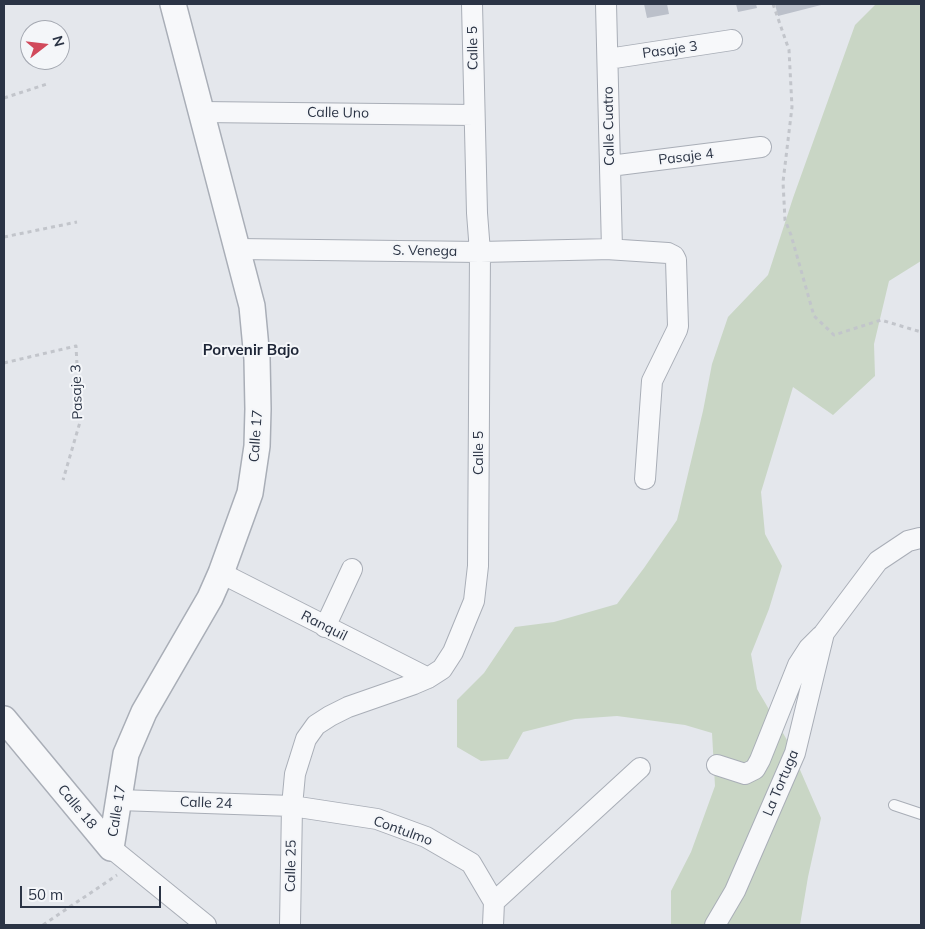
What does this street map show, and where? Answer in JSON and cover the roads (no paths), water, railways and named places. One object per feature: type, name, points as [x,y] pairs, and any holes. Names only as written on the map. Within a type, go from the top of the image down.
[{"type":"street","name":"Calle 17","points":[[111,848],[126,754],[144,712],[210,598],[221,573],[250,493],[257,446],[257,360],[252,306],[173,4]]},
{"type":"street","name":"Calle 5","points":[[292,806],[295,774],[306,739],[316,725],[348,708],[428,678],[442,669],[453,652],[474,601],[478,566],[480,252],[474,115],[472,4]]},
{"type":"street","name":"Calle Cuatro","points":[[606,4],[610,166],[609,249]]},
{"type":"street","name":"Pasaje 3","points":[[608,59],[732,40]]},
{"type":"street","name":"Calle Uno","points":[[201,112],[474,115]]},
{"type":"street","name":"Pasaje 4","points":[[610,166],[761,147]]},
{"type":"street","name":"S. Venega","points":[[237,249],[480,252],[609,249],[668,253],[674,256],[676,260],[678,326],[652,381],[646,479]]},
{"type":"street","name":"La Tortuga","points":[[717,765],[745,774],[755,769],[798,665],[809,648],[824,633],[878,561],[908,541],[921,538]]},
{"type":"street","points":[[325,627],[352,569]]},
{"type":"street","name":"Ranquil","points":[[221,573],[428,678]]},
{"type":"street","name":"La Tortuga","points":[[715,925],[735,891],[795,753],[824,633]]},
{"type":"street","name":"Calle 18","points":[[4,719],[111,848],[206,925]]},
{"type":"street","points":[[493,925],[494,902],[640,768]]},
{"type":"street","name":"Calle 24","points":[[120,800],[292,806]]},
{"type":"street","name":"Contulmo","points":[[292,806],[377,819],[426,837],[471,863],[494,902]]},
{"type":"street","name":"Calle 25","points":[[290,925],[292,806]]},
{"type":"lane","points":[[894,805],[921,814]]},
{"type":"district","name":"Porvenir Bajo","points":[[251,350]]}]
